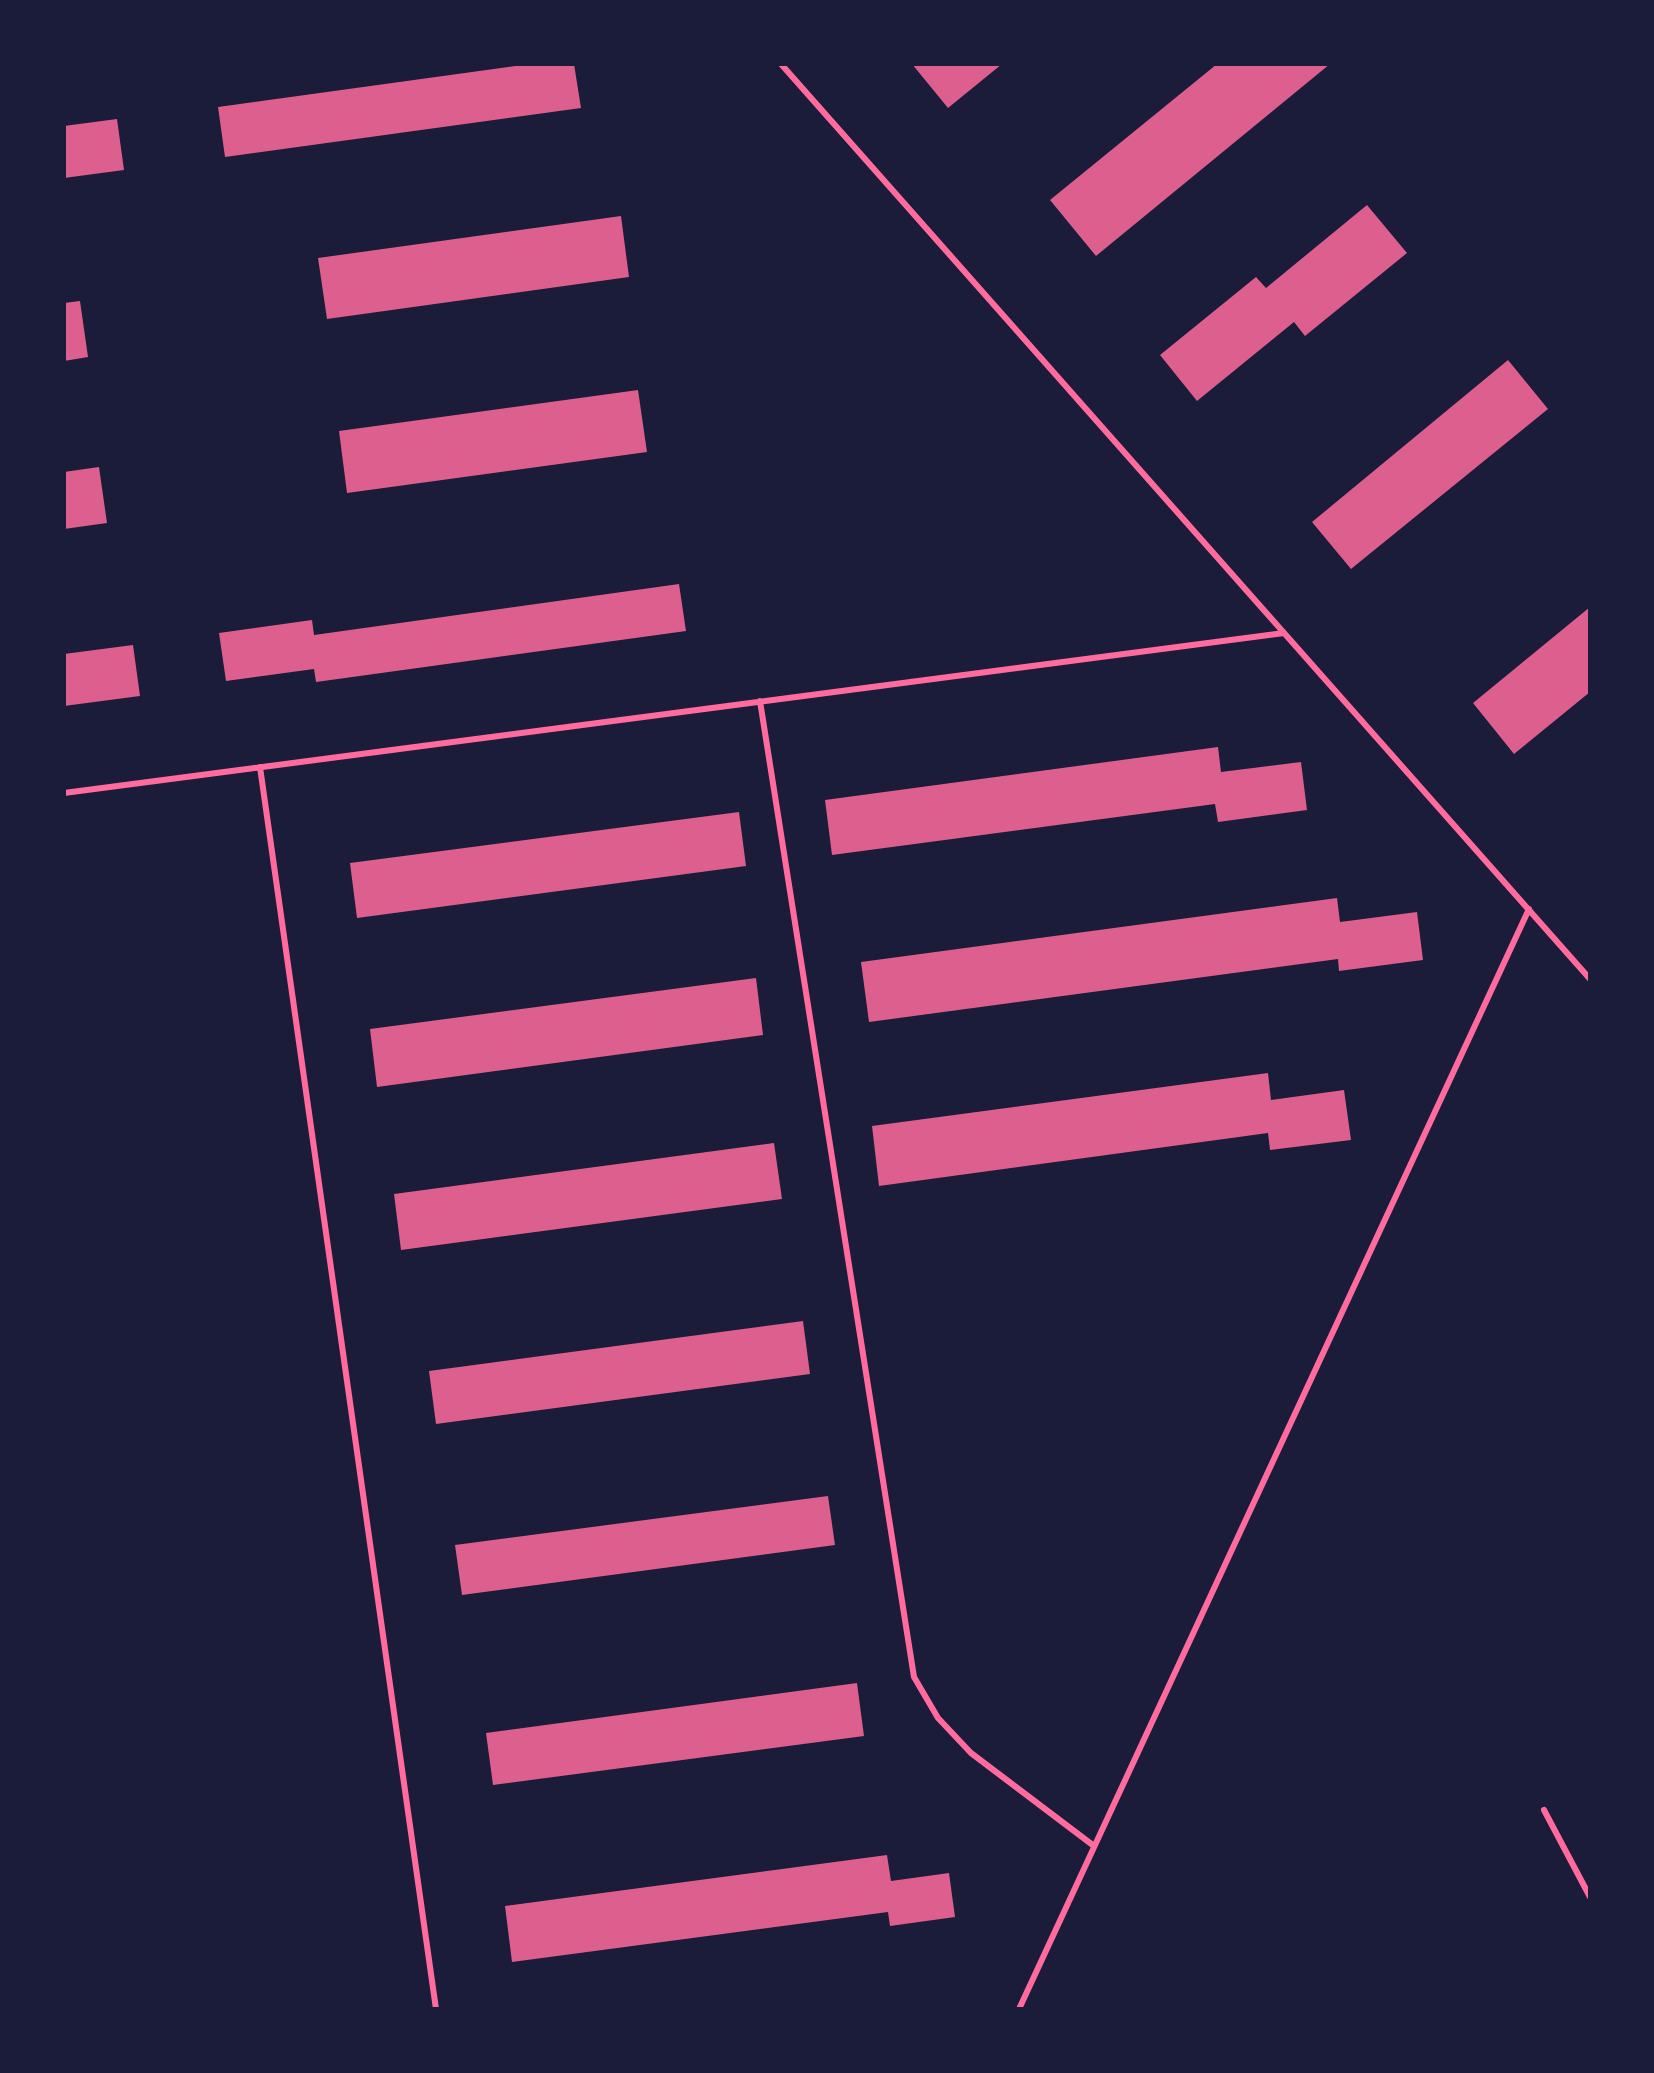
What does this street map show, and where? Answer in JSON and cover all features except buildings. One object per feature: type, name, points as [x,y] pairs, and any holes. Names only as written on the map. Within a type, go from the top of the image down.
[{"type":"lane","points":[[781,64],[1590,979]]},
{"type":"lane","points":[[64,793],[1284,633]]},
{"type":"lane","points":[[760,701],[914,1677],[938,1718],[971,1753],[1094,1846]]},
{"type":"lane","points":[[260,767],[436,2009]]},
{"type":"lane","points":[[1019,2009],[1529,909]]},
{"type":"lane","points":[[1544,1810],[1590,1897]]}]
